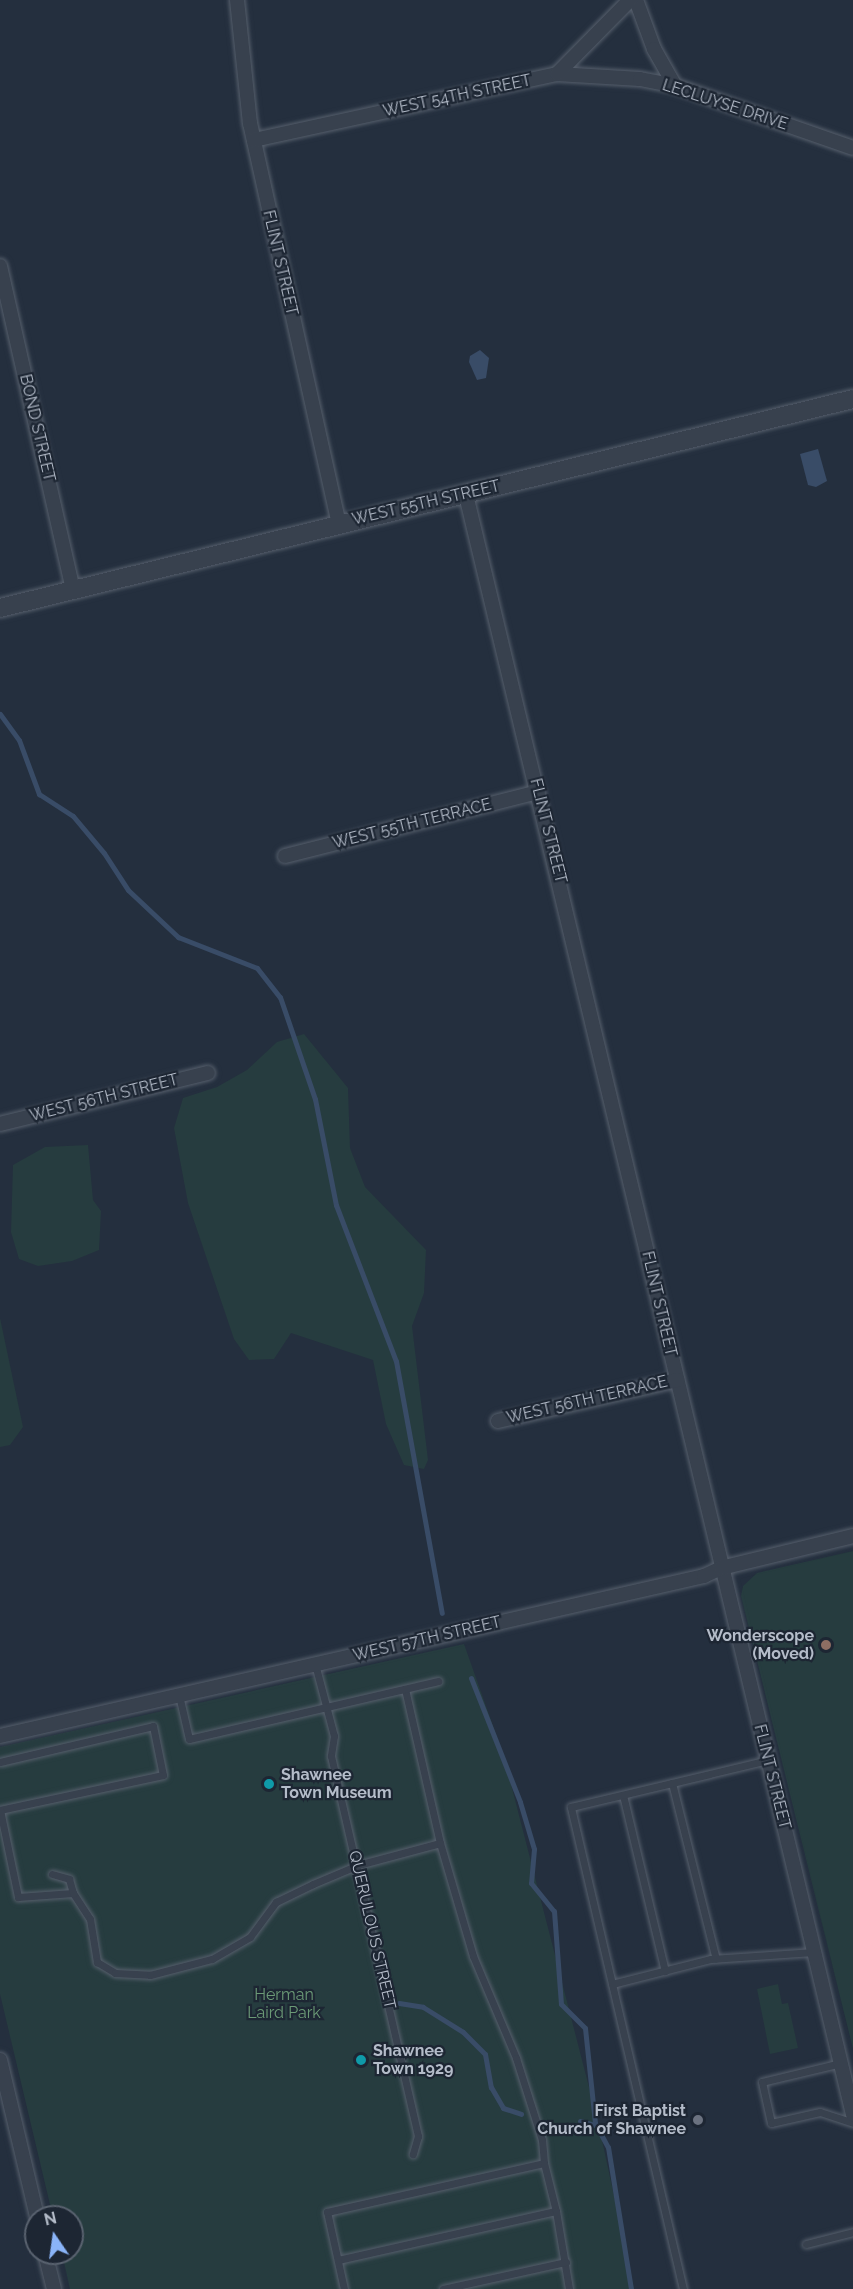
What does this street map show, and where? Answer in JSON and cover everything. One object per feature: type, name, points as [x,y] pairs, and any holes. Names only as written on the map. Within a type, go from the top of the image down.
[{"type":"street","name":"FLINT STREET","points":[[237,0],[241,59],[254,140],[339,523]]},
{"type":"street","points":[[557,74],[630,0]]},
{"type":"street","points":[[636,0],[654,50],[675,86]]},
{"type":"street","name":"WEST 54TH STREET","points":[[254,140],[557,74]]},
{"type":"street","name":"LECLUYSE DRIVE","points":[[557,74],[640,79],[675,86],[853,148]]},
{"type":"street","name":"BOND STREET","points":[[0,266],[73,590]]},
{"type":"street","name":"WEST 55TH STREET","points":[[0,608],[339,523],[466,495],[853,399]]},
{"type":"street","name":"FLINT STREET","points":[[466,495],[853,2114]]},
{"type":"street","name":"WEST 55TH TERRACE","points":[[285,856],[538,792]]},
{"type":"street","name":"WEST 56TH STREET","points":[[0,1124],[208,1072]]},
{"type":"street","name":"WEST 56TH TERRACE","points":[[498,1421],[677,1380]]},
{"type":"street","name":"WEST 57TH STREET","points":[[0,1736],[704,1576],[721,1568],[853,1536]]},
{"type":"street","points":[[0,2060],[34,2205]]},
{"type":"street","points":[[48,2265],[54,2289]]},
{"type":"lane","name":"QUERULOUS STREET","points":[[315,1664],[334,1736],[331,1756],[358,1865],[418,2136],[413,2154]]},
{"type":"lane","points":[[179,1695],[189,1739],[438,1681]]},
{"type":"lane","points":[[405,1689],[440,1843],[473,1956],[516,2058],[542,2140],[544,2163],[556,2211],[569,2289]]},
{"type":"lane","points":[[0,1762],[153,1726],[163,1775],[0,1810],[18,1897],[73,1893]]},
{"type":"lane","points":[[683,2289],[571,1807],[768,1760]]},
{"type":"lane","points":[[672,1783],[716,1959]]},
{"type":"lane","points":[[623,1795],[665,1971]]},
{"type":"lane","points":[[52,1874],[69,1879],[73,1893],[90,1919],[97,1962],[115,1973],[150,1975],[212,1959],[250,1937],[276,1902],[358,1865],[440,1843]]},
{"type":"lane","points":[[612,1984],[716,1959],[814,1952]]},
{"type":"lane","points":[[841,2064],[762,2082],[771,2123],[820,2112],[853,2123]]},
{"type":"lane","points":[[344,2289],[327,2212],[544,2163]]},
{"type":"lane","points":[[338,2260],[556,2211]]},
{"type":"lane","points":[[806,2244],[853,2232]]},
{"type":"lane","points":[[443,2289],[566,2262]]},
{"type":"green space","points":[[304,1034],[348,1088],[350,1148],[365,1187],[426,1250],[424,1293],[412,1326],[428,1460],[424,1469],[404,1465],[386,1424],[373,1360],[291,1333],[274,1359],[249,1360],[234,1339],[188,1203],[174,1128],[183,1098],[217,1087],[247,1070],[277,1042]]},
{"type":"green space","points":[[88,1145],[93,1200],[101,1211],[99,1250],[72,1261],[38,1266],[19,1259],[11,1232],[13,1165],[45,1147]]},
{"type":"green space","points":[[0,1318],[23,1427],[10,1445],[0,1447]]},
{"type":"green space","points":[[853,1551],[853,2049],[741,1596],[743,1586],[757,1573]]},
{"type":"green space","name":"Herman Laird Park","points":[[464,1644],[504,1757],[599,2126],[634,2289],[70,2289],[65,2265],[84,2265],[84,2205],[50,2205],[0,1994],[0,1747]]},
{"type":"green space","points":[[778,1984],[782,2004],[788,2003],[798,2048],[770,2054],[757,1989]]},
{"type":"water","points":[[480,350],[489,358],[486,378],[477,380],[469,362],[470,356]]},
{"type":"water","points":[[818,449],[827,481],[816,487],[808,485],[800,454]]},
{"type":"waterway","points":[[0,714],[19,740],[39,794],[73,816],[104,853],[128,890],[178,937],[257,968],[280,997],[315,1099],[336,1205],[396,1361],[442,1613]]},
{"type":"waterway","points":[[471,1678],[520,1802],[534,1849],[531,1883],[554,1911],[561,2004],[585,2028],[595,2123],[608,2147],[631,2289]]},
{"type":"waterway","points":[[399,2003],[423,2007],[463,2032],[485,2054],[491,2087],[503,2108],[521,2114]]},
{"type":"waterway","points":[[580,2121],[595,2125]]},
{"type":"place","name":"Wonderscope (Moved)","points":[[826,1645]]},
{"type":"place","name":"Shawnee Town Museum","points":[[269,1784]]},
{"type":"place","name":"Shawnee Town 1929","points":[[361,2060]]},
{"type":"place","name":"First Baptist Church of Shawnee","points":[[698,2120]]}]
